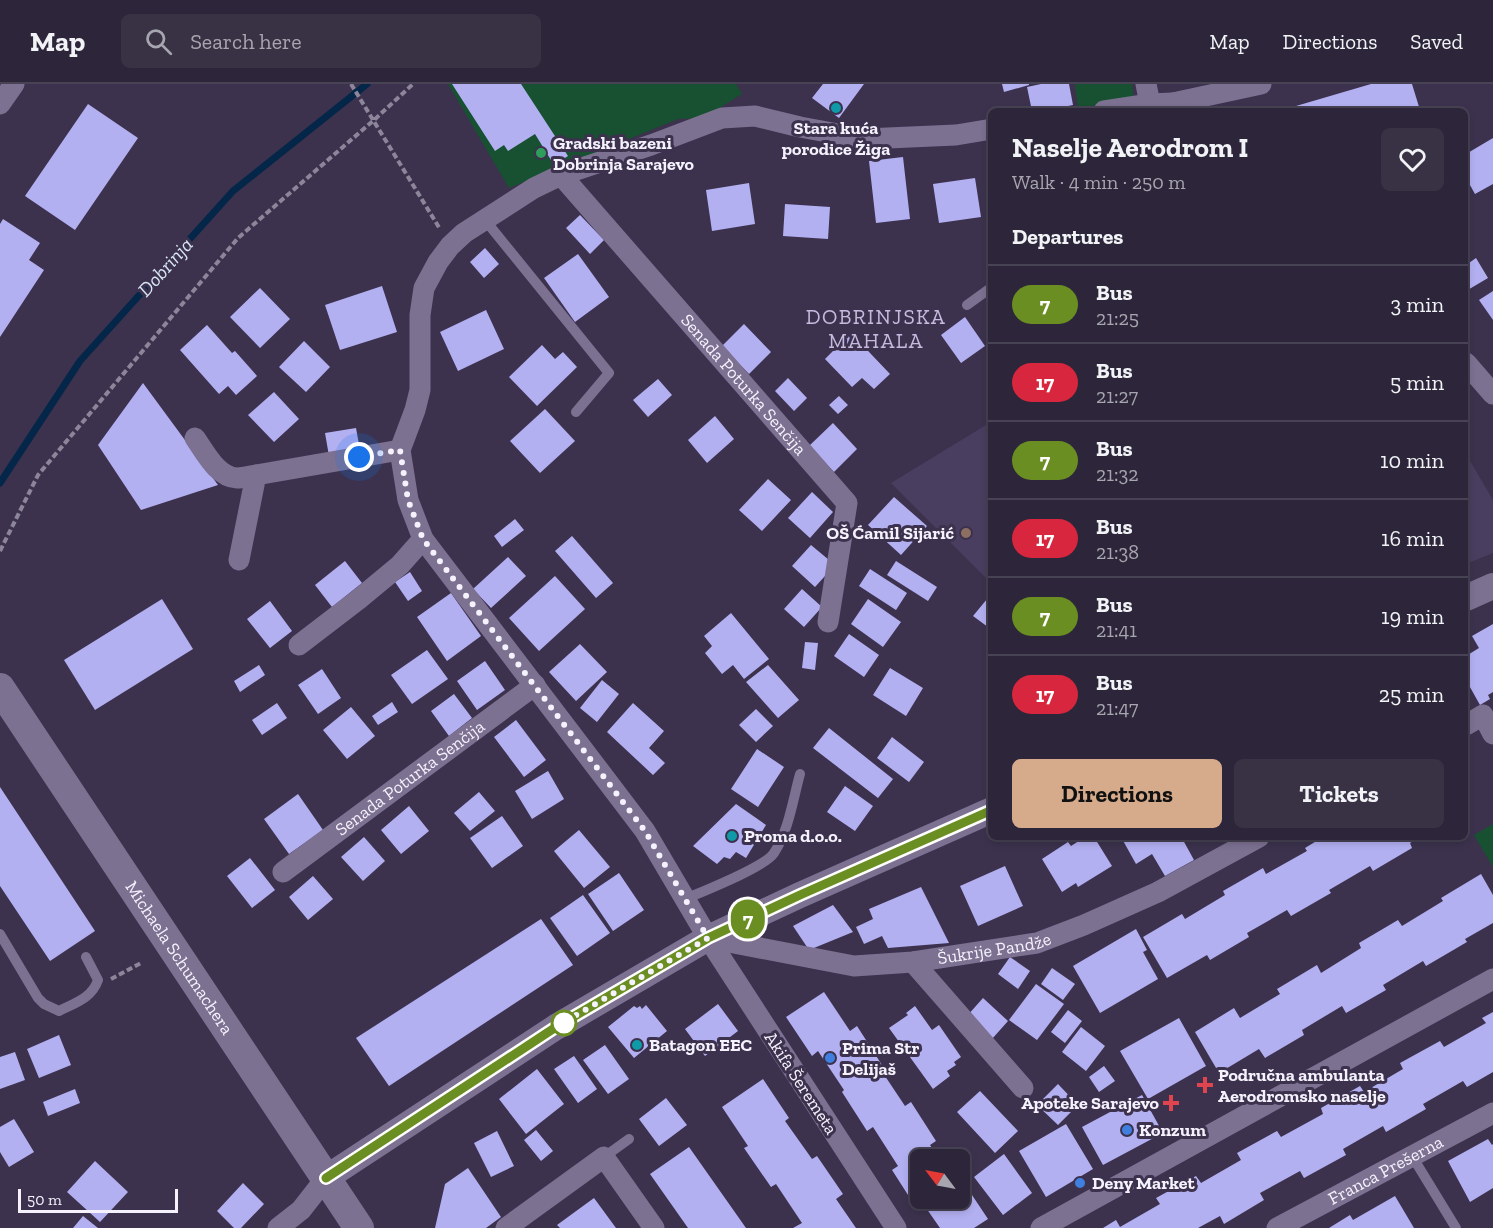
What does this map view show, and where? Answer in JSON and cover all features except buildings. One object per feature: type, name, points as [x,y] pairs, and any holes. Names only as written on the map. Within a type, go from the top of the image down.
[{"type":"main road","name":"Michaela Schumachera","points":[[0,688],[359,1228]]},
{"type":"street","points":[[0,104],[14,84]]},
{"type":"street","points":[[1112,108],[1148,94],[1178,107],[1261,84]]},
{"type":"street","points":[[708,938],[645,831],[423,539],[408,500],[400,450],[420,390],[420,315],[424,288],[438,262],[464,233],[534,188],[561,175],[722,118],[754,116],[865,139],[956,135],[988,130]]},
{"type":"street","name":"Senada Poturka Senčija","points":[[561,175],[847,503],[828,622]]},
{"type":"street","points":[[1468,365],[1493,394]]},
{"type":"street","points":[[195,438],[217,468],[226,475],[236,478],[400,450]]},
{"type":"street","points":[[239,560],[256,475]]},
{"type":"street","points":[[299,645],[400,565],[423,539]]},
{"type":"street","points":[[1468,597],[1493,586]]},
{"type":"street","name":"Senada Poturka Senčija","points":[[283,872],[535,685]]},
{"type":"street","points":[[278,1228],[301,1210],[326,1178],[556,1027],[708,938],[988,812]]},
{"type":"street","name":"Šukrije Pandže","points":[[708,938],[854,966],[913,962],[1037,943],[1158,892],[1253,840]]},
{"type":"street","name":"Akifa Šeremeta","points":[[708,938],[896,1228]]},
{"type":"street","points":[[913,962],[1023,1088]]},
{"type":"street","points":[[1041,1228],[1493,978]]},
{"type":"street","name":"Franca Prešerna","points":[[1278,1228],[1493,1113]]},
{"type":"street","points":[[515,1225],[603,1157],[654,1228]]},
{"type":"lane","points":[[485,220],[609,372],[576,412]]},
{"type":"lane","points":[[967,305],[988,290]]},
{"type":"lane","points":[[685,899],[762,864],[774,854],[785,830],[800,774]]},
{"type":"lane","points":[[0,934],[38,998],[44,1004],[59,1011],[86,997],[95,988],[98,980],[86,957]]},
{"type":"lane","points":[[603,1157],[629,1139]]},
{"type":"lane","points":[[1412,1156],[1456,1228]]},
{"type":"path","points":[[351,84],[450,246]]},
{"type":"path","points":[[0,551],[38,475],[238,238],[413,84]]},
{"type":"path","points":[[95,988],[141,963]]},
{"type":"shaded area","name":"OŠ Ćamil Sijarić","points":[[988,424],[988,580],[891,483]]},
{"type":"shaded area","points":[[1468,457],[1493,500],[1493,553],[1468,563]]},
{"type":"green space","name":"Gradski bazeni Dobrinja Sarajevo","points":[[448,84],[736,84],[742,94],[703,118],[678,119],[509,188]]},
{"type":"green space","points":[[1075,84],[1132,84],[1134,100],[1078,108]]},
{"type":"green space","points":[[1493,824],[1493,867],[1474,835]]},
{"type":"waterway","name":"Dobrinja","points":[[0,483],[80,361],[233,191],[367,84]]},
{"type":"bus line","name":"7","points":[[326,1178],[556,1027],[708,938],[988,812]]},
{"type":"place","name":"Stara kuća porodice Žiga","points":[[836,108]]},
{"type":"place","name":"Gradski bazeni Dobrinja Sarajevo","points":[[541,153]]},
{"type":"place","name":"OŠ Ćamil Sijarić","points":[[966,533]]},
{"type":"place","name":"Proma d.o.o.","points":[[732,836]]},
{"type":"place","name":"Batagon EEC","points":[[637,1045]]},
{"type":"place","name":"Prima Str Delijaš","points":[[830,1058]]},
{"type":"place","name":"Područna ambulanta Aerodromsko naselje","points":[[1205,1085]]},
{"type":"place","name":"Apoteke Sarajevo","points":[[1171,1103]]},
{"type":"place","name":"Konzum","points":[[1127,1130]]},
{"type":"place","name":"Deny Market","points":[[1080,1183]]},
{"type":"district","name":"DOBRINJSKA MAHALA","points":[[876,329]]},
{"type":"route","points":[[359,457],[400,450],[408,500],[423,539],[645,831],[708,938],[556,1027],[564,1023]]}]
